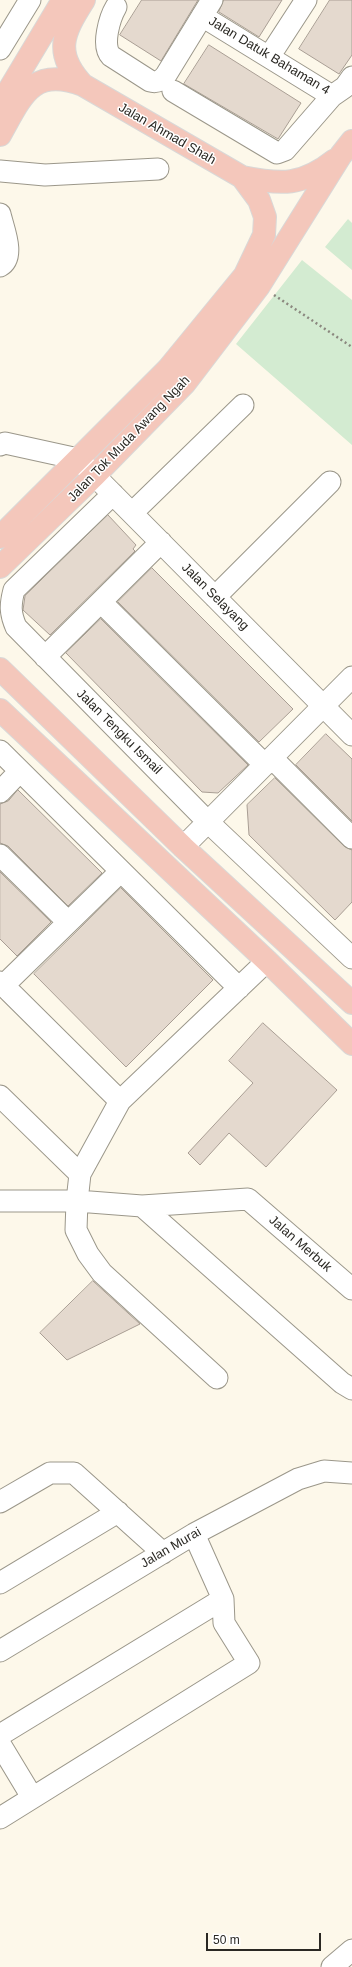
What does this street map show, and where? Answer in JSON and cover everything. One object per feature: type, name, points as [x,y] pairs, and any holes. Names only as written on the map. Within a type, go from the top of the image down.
[{"type":"main road","points":[[0,105],[63,0]]},
{"type":"main road","name":"Jalan Ahmad Shah","points":[[84,0],[70,22],[65,34],[63,48],[66,62],[73,74],[83,85],[242,178],[270,183],[292,181],[321,171],[346,148]]},
{"type":"main road","points":[[0,135],[20,99],[30,88],[42,81],[54,78],[68,80],[83,85]]},
{"type":"main road","name":"Jalan Tok Muda Awang Ngah","points":[[3,566],[185,384],[259,286],[346,148]]},
{"type":"main road","name":"Jalan Tok Muda Awang Ngah","points":[[0,537],[168,369],[245,275],[264,235],[265,217],[259,200],[242,178]]},
{"type":"main road","points":[[0,653],[34,702]]},
{"type":"main road","points":[[0,669],[183,847],[352,1003]]},
{"type":"main road","points":[[0,710],[267,961],[352,1044]]},
{"type":"main road","points":[[65,772],[84,751]]},
{"type":"street","points":[[269,57],[306,0]]},
{"type":"street","points":[[0,49],[23,2]]},
{"type":"street","points":[[114,2],[106,46],[107,51],[111,56],[150,81],[159,81],[166,75],[207,8]]},
{"type":"street","name":"Jalan Datuk Bahaman 4","points":[[207,8],[269,57],[332,96],[345,87],[352,77]]},
{"type":"street","points":[[173,91],[277,153],[285,150],[332,96]]},
{"type":"street","points":[[0,171],[45,175],[158,169]]},
{"type":"street","points":[[0,214],[8,250],[8,258],[0,266]]},
{"type":"street","points":[[132,513],[243,405]]},
{"type":"street","points":[[0,445],[5,443],[78,459]]},
{"type":"street","name":"Jalan Selayang","points":[[78,459],[352,736]]},
{"type":"street","points":[[215,596],[330,482]]},
{"type":"street","name":"Jalan Tengku Ismail","points":[[113,494],[14,590],[9,606],[16,627],[208,822],[352,958]]},
{"type":"street","points":[[45,657],[161,542]]},
{"type":"street","points":[[101,602],[268,762],[352,838]]},
{"type":"street","points":[[183,847],[352,677]]},
{"type":"street","points":[[0,751],[239,988]]},
{"type":"street","points":[[0,792],[20,771]]},
{"type":"street","points":[[0,855],[68,922]]},
{"type":"street","points":[[120,1101],[2,984],[121,871]]},
{"type":"street","points":[[217,1378],[102,1273],[88,1254],[76,1230],[80,1174],[120,1101],[267,961]]},
{"type":"street","points":[[0,1096],[80,1174]]},
{"type":"street","name":"Jalan Merbuk","points":[[142,1206],[248,1199],[352,1289]]},
{"type":"street","points":[[0,1201],[77,1201],[142,1206],[342,1383],[352,1389]]},
{"type":"street","name":"Jalan Murai","points":[[0,1651],[194,1534],[298,1479],[324,1471],[352,1473]]},
{"type":"street","points":[[0,1502],[50,1473],[74,1473],[163,1553]]},
{"type":"street","points":[[0,1582],[118,1512]]},
{"type":"street","points":[[0,1818],[249,1663],[224,1623],[223,1599],[194,1534]]},
{"type":"street","points":[[0,1735],[223,1599]]},
{"type":"street","points":[[0,1744],[32,1797]]},
{"type":"street","points":[[332,1967],[352,1950]]},
{"type":"path","points":[[259,286],[352,347]]},
{"type":"green space","points":[[348,219],[352,223],[352,270],[325,247]]},
{"type":"green space","points":[[302,260],[352,300],[352,445],[236,344]]},
{"type":"building","points":[[142,0],[198,0],[161,61],[120,35]]},
{"type":"building","points":[[224,0],[282,0],[259,37],[219,12]]},
{"type":"building","points":[[330,0],[352,0],[352,55],[339,74],[299,49]]},
{"type":"building","points":[[209,45],[301,103],[278,139],[184,84]]},
{"type":"building","points":[[108,515],[136,545],[133,549],[135,551],[50,635],[23,610],[25,596]]},
{"type":"building","points":[[152,568],[293,709],[259,742],[118,602]]},
{"type":"building","points":[[101,619],[248,765],[218,793],[202,792],[66,653]]},
{"type":"building","points":[[326,734],[352,759],[352,821],[296,765]]},
{"type":"building","points":[[275,778],[344,846],[352,850],[352,902],[335,920],[249,835],[247,805]]},
{"type":"building","points":[[18,790],[102,873],[68,906],[8,846],[0,843],[0,804],[8,801]]},
{"type":"building","points":[[0,872],[51,922],[17,956],[0,939]]},
{"type":"building","points":[[121,888],[213,980],[126,1067],[34,974]]},
{"type":"building","points":[[263,1023],[337,1090],[266,1167],[229,1133],[200,1165],[188,1153],[253,1083],[229,1061]]},
{"type":"building","points":[[93,1281],[140,1324],[67,1360],[40,1333]]}]
